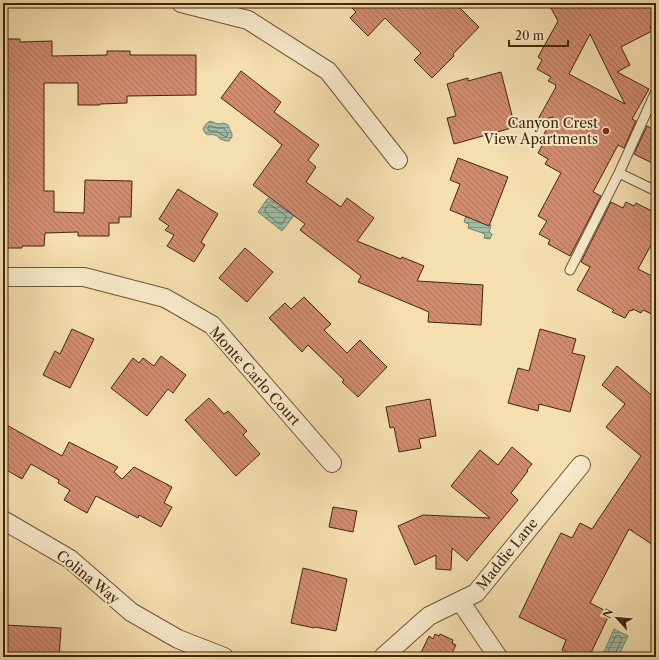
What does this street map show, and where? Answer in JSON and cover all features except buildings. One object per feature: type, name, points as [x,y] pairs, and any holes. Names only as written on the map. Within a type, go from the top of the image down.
[{"type":"street","points":[[181,3],[248,20],[328,71],[398,160]]},
{"type":"street","name":"Monte Carlo Court","points":[[3,277],[84,277],[166,298],[212,325],[332,463]]},
{"type":"street","name":"Maddie Lane","points":[[383,657],[429,616],[476,593],[581,465]]},
{"type":"street","name":"Colina Way","points":[[3,520],[70,559],[131,612],[178,639],[224,657]]},
{"type":"street","points":[[460,601],[498,657]]},
{"type":"lane","points":[[570,270],[619,173],[656,91]]},
{"type":"lane","points":[[619,173],[656,191]]},
{"type":"water","points":[[210,121],[228,125],[232,134],[229,141],[222,140],[215,135],[207,135],[204,132],[203,129]]},
{"type":"water","points":[[268,198],[287,212],[289,210],[295,214],[282,231],[258,212]]},
{"type":"water","points":[[466,216],[491,225],[489,232],[492,234],[490,239],[484,238],[485,234],[468,228],[469,224],[464,222]]},
{"type":"water","points":[[614,629],[628,636],[618,657],[610,657],[603,654]]},
{"type":"place","name":"Canyon Crest View Apartments","points":[[606,131]]}]
